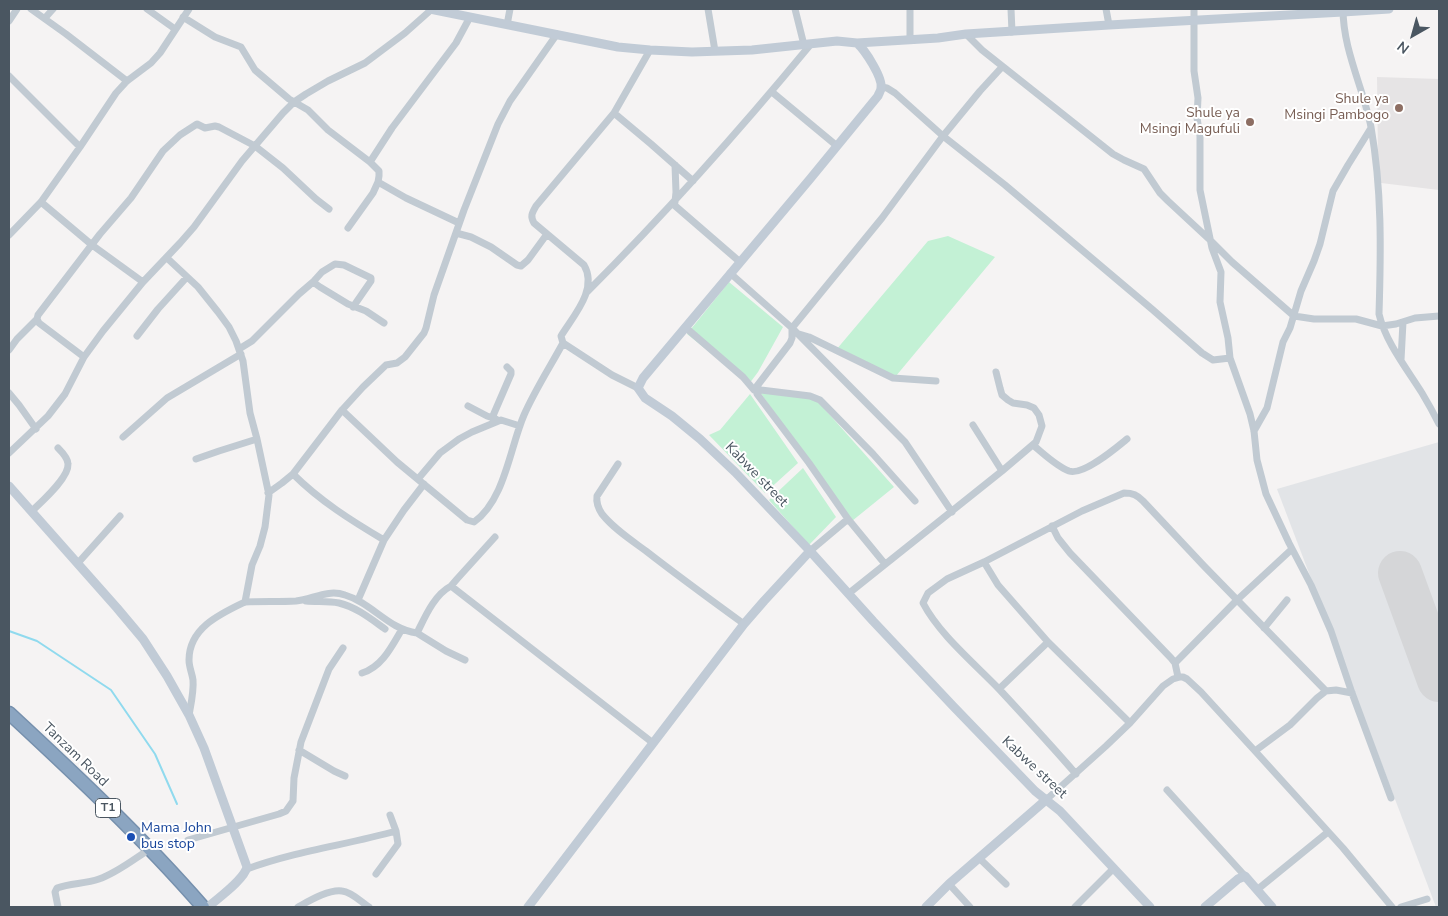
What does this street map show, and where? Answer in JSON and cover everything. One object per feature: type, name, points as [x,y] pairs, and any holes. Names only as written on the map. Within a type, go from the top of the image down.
[{"type":"highway","name":"Tanzam Road","points":[[9,713],[63,763],[150,849],[203,907]]},
{"type":"main road","points":[[431,9],[590,42],[650,50],[715,51],[752,50],[836,42],[857,43],[938,38],[966,34],[1194,20],[1275,12],[1389,9]]},
{"type":"main road","points":[[638,388],[643,378],[878,96],[882,88],[862,47],[857,43]]},
{"type":"main road","name":"Kabwe street","points":[[638,388],[645,398],[672,416],[723,460],[1001,756],[1035,791],[1060,811],[1150,907]]},
{"type":"main road","points":[[9,486],[78,563],[143,640],[167,676],[189,715],[204,748],[246,861],[247,869],[240,879],[208,907]]},
{"type":"main road","points":[[528,907],[744,624],[810,551]]},
{"type":"main road","points":[[926,907],[949,884],[1047,799]]},
{"type":"main road","points":[[1205,907],[1238,879],[1245,876],[1272,907]]},
{"type":"street","points":[[9,21],[17,9]]},
{"type":"street","points":[[31,9],[127,81]]},
{"type":"street","points":[[45,18],[54,9]]},
{"type":"street","points":[[147,9],[176,29]]},
{"type":"street","points":[[9,235],[41,202],[80,147],[105,107],[127,81],[151,63],[160,53],[189,9]]},
{"type":"street","points":[[9,454],[48,416],[65,394],[84,358],[117,313],[203,216],[255,146],[294,102],[318,86],[365,63],[405,33],[431,9]]},
{"type":"street","points":[[507,25],[510,9]]},
{"type":"street","points":[[708,9],[715,51]]},
{"type":"street","points":[[342,410],[418,479],[467,520],[474,522],[485,511],[501,486],[520,426],[530,402],[563,343],[562,336],[587,293],[674,203],[772,92],[807,44],[795,9]]},
{"type":"street","points":[[910,9],[910,39]]},
{"type":"street","points":[[1010,9],[1012,32]]},
{"type":"street","points":[[1106,9],[1109,25]]},
{"type":"street","points":[[1194,9],[1194,70],[1198,98],[1200,190],[1212,248],[1221,272],[1220,302],[1228,338],[1230,358],[1244,394],[1254,431],[1254,448],[1261,478],[1272,508],[1311,585],[1331,631],[1391,798]]},
{"type":"street","points":[[1343,11],[1350,56],[1365,101],[1371,128],[1379,182],[1381,219],[1379,314],[1382,326],[1439,424]]},
{"type":"street","points":[[183,17],[215,37],[241,47],[255,70],[294,102],[308,110],[334,135],[379,171],[380,176],[370,198],[348,228]]},
{"type":"street","points":[[370,162],[392,128],[456,43],[470,18]]},
{"type":"street","points":[[268,493],[293,474],[342,410],[363,387],[386,364],[397,363],[405,358],[424,333],[434,295],[456,232],[503,113],[557,34]]},
{"type":"street","points":[[966,34],[1002,67],[1113,154],[1144,169],[1160,193],[1232,262],[1294,316],[1314,319],[1356,319],[1382,326],[1409,319],[1439,316]]},
{"type":"street","points":[[587,293],[589,276],[584,265],[534,223],[531,218],[532,212],[614,113],[650,50]]},
{"type":"street","points":[[755,389],[790,343],[792,328],[882,218],[980,90],[1002,67]]},
{"type":"street","points":[[9,76],[80,147]]},
{"type":"street","points":[[882,88],[887,88],[895,93],[1202,353],[1213,360],[1230,358]]},
{"type":"street","points":[[772,92],[837,146]]},
{"type":"street","points":[[614,113],[693,181]]},
{"type":"street","points":[[9,350],[37,319],[40,311],[131,198],[163,151],[190,127],[197,124],[205,128],[219,127],[255,146],[329,209]]},
{"type":"street","points":[[1254,431],[1267,408],[1283,342],[1320,244],[1333,191],[1371,128]]},
{"type":"street","points":[[674,203],[676,192],[675,165]]},
{"type":"street","points":[[378,182],[459,224]]},
{"type":"street","points":[[41,202],[92,245],[143,282]]},
{"type":"street","points":[[674,203],[740,262]]},
{"type":"street","points":[[456,232],[485,243],[521,266],[528,260],[547,234]]},
{"type":"street","points":[[167,258],[218,312],[229,327],[240,352],[250,413],[268,493],[268,511],[265,527],[260,546],[252,564],[245,602]]},
{"type":"street","points":[[123,437],[167,398],[240,352],[322,272],[335,264],[344,265],[372,279],[353,306]]},
{"type":"street","points":[[730,273],[799,334],[905,442],[952,512]]},
{"type":"street","points":[[137,336],[187,277]]},
{"type":"street","points":[[313,282],[384,322]]},
{"type":"street","points":[[37,319],[39,323],[84,358]]},
{"type":"street","points":[[1401,360],[1402,322]]},
{"type":"street","points":[[685,327],[755,389],[760,399],[809,463],[848,519],[885,564]]},
{"type":"street","points":[[799,334],[809,336],[893,378],[936,381]]},
{"type":"street","points":[[563,343],[612,375],[638,388]]},
{"type":"street","points":[[492,418],[511,374],[508,367]]},
{"type":"street","points":[[848,594],[952,512],[1034,445],[1039,438],[1042,426],[1039,415],[1034,408],[1013,403],[1002,395],[996,372]]},
{"type":"street","points":[[755,389],[810,396],[820,400],[873,454],[915,501]]},
{"type":"street","points":[[9,393],[20,405],[36,429]]},
{"type":"street","points":[[468,406],[492,418],[520,426]]},
{"type":"street","points":[[418,479],[440,453],[459,440],[489,424],[501,420]]},
{"type":"street","points":[[973,425],[1002,471]]},
{"type":"street","points":[[196,459],[257,439]]},
{"type":"street","points":[[1034,445],[1061,466],[1074,472],[1103,458],[1127,439]]},
{"type":"street","points":[[32,511],[67,470],[67,459],[58,448]]},
{"type":"street","points":[[618,464],[597,496],[598,508],[603,515],[656,559],[744,624]]},
{"type":"street","points":[[293,474],[342,514],[384,540]]},
{"type":"street","points":[[358,600],[384,540],[424,484]]},
{"type":"street","points":[[1076,774],[944,632],[923,603],[928,593],[947,579],[1052,526],[1124,493],[1137,495],[1236,600],[1326,691]]},
{"type":"street","points":[[78,563],[120,516]]},
{"type":"street","points":[[810,551],[848,519]]},
{"type":"street","points":[[1052,526],[1066,549],[1175,663],[1178,677]]},
{"type":"street","points":[[417,633],[436,600],[451,586],[495,536]]},
{"type":"street","points":[[1175,663],[1236,600],[1292,550]]},
{"type":"street","points":[[984,562],[998,585],[1048,642],[1130,723]]},
{"type":"street","points":[[451,586],[653,743]]},
{"type":"street","points":[[298,601],[324,593],[344,594],[358,600],[402,629],[417,633],[465,660]]},
{"type":"street","points":[[1264,628],[1287,600]]},
{"type":"street","points":[[189,715],[193,684],[189,657],[194,637],[208,623],[245,602],[298,601],[344,605],[361,613],[385,629]]},
{"type":"street","points":[[362,672],[369,671],[376,666],[391,648],[402,629]]},
{"type":"street","points":[[999,689],[1048,642]]},
{"type":"street","points":[[188,840],[279,814],[289,808],[293,801],[294,778],[301,742],[329,669],[343,648]]},
{"type":"street","points":[[1047,799],[1130,723],[1163,686],[1178,677],[1187,679],[1255,750],[1392,907]]},
{"type":"street","points":[[1255,750],[1290,725],[1326,691],[1336,690],[1352,693]]},
{"type":"street","points":[[299,750],[345,776]]},
{"type":"street","points":[[1167,790],[1245,876]]},
{"type":"street","points":[[376,874],[398,844],[396,831],[390,815]]},
{"type":"street","points":[[247,869],[293,854],[360,841],[396,831]]},
{"type":"street","points":[[1258,889],[1328,832]]},
{"type":"street","points":[[58,907],[55,892],[57,888],[101,879],[150,849]]},
{"type":"street","points":[[979,858],[1006,884]]},
{"type":"street","points":[[1075,907],[1114,869]]},
{"type":"street","points":[[949,884],[970,907]]},
{"type":"street","points":[[298,907],[322,895],[343,891],[369,907]]},
{"type":"street","points":[[1401,907],[1427,899]]},
{"type":"shaded area","points":[[1377,77],[1439,79],[1439,190],[1381,183],[1378,159]]},
{"type":"shaded area","points":[[1439,442],[1439,907],[1436,907],[1277,489]]},
{"type":"green space","points":[[948,236],[995,257],[896,376],[836,350],[928,241]]},
{"type":"green space","points":[[729,282],[783,327],[758,372],[749,384],[687,334]]},
{"type":"green space","points":[[759,391],[813,396],[894,487],[852,521]]},
{"type":"green space","points":[[750,394],[798,463],[765,493],[709,435],[720,430]]},
{"type":"green space","points":[[803,468],[836,517],[809,545],[769,500]]},
{"type":"waterway","points":[[9,631],[37,641],[111,690],[155,754],[177,804]]},
{"type":"runway","points":[[1400,573],[1439,680]]},
{"type":"place","name":"Shule ya Msingi Pambogo","points":[[1399,108]]},
{"type":"place","name":"Shule ya Msingi Magufuli","points":[[1250,122]]},
{"type":"place","name":"Mama John bus stop","points":[[131,837]]}]
